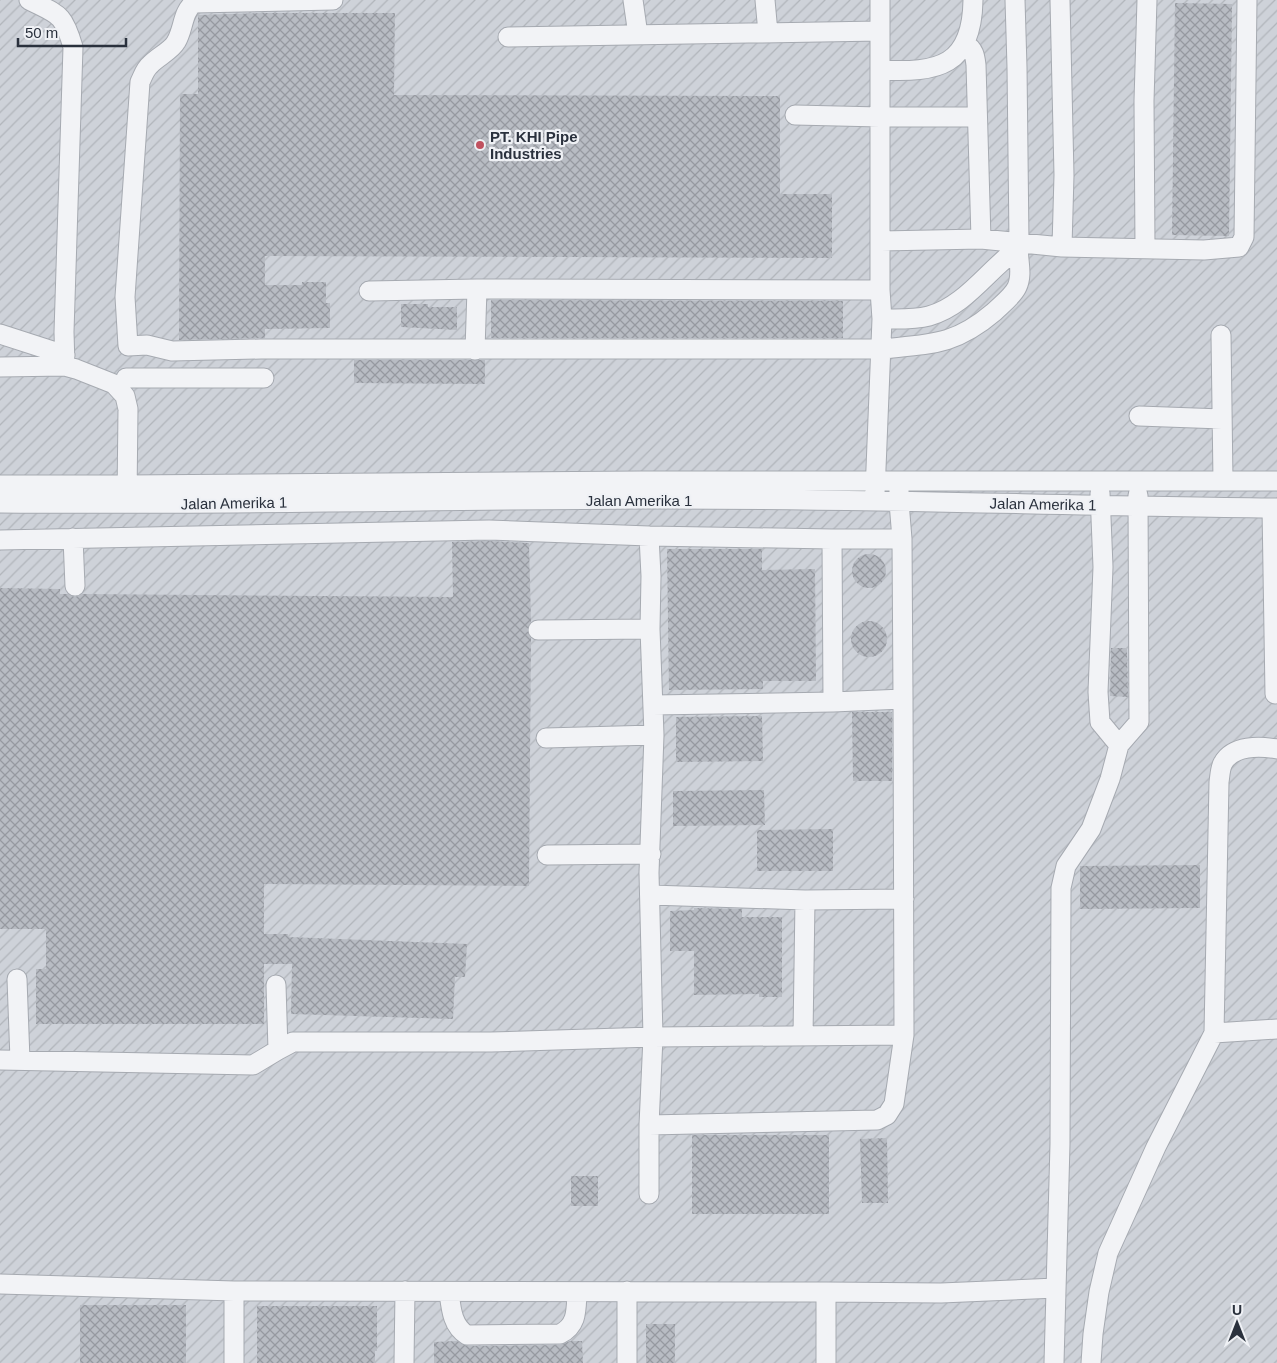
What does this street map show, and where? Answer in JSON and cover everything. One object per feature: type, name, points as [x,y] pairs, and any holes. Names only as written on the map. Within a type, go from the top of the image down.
[{"type":"street","points":[[29,0],[59,16],[67,27],[73,47],[64,332],[65,361]]},
{"type":"street","points":[[127,495],[128,409],[126,387],[128,346],[125,297],[140,82],[148,66],[176,43],[189,7],[194,3],[333,0]]},
{"type":"street","points":[[633,0],[638,35]]},
{"type":"street","points":[[765,0],[768,33]]},
{"type":"street","points":[[875,502],[882,319],[880,290],[880,0]]},
{"type":"street","points":[[880,70],[923,70],[948,63],[965,44],[973,19],[974,0]]},
{"type":"street","points":[[128,346],[147,345],[172,351],[261,349],[881,349],[946,341],[977,326],[1000,307],[1017,287],[1020,263],[1018,246],[1018,67],[1015,0]]},
{"type":"street","points":[[1060,0],[1064,175],[1062,247]]},
{"type":"street","points":[[1146,248],[1144,101],[1148,0]]},
{"type":"street","points":[[881,241],[981,239],[1018,246],[1204,250],[1239,247],[1244,237],[1247,0]]},
{"type":"street","points":[[508,37],[880,31]]},
{"type":"street","points":[[965,44],[975,54],[981,239]]},
{"type":"street","points":[[795,115],[977,117]]},
{"type":"street","points":[[882,319],[928,316],[944,310],[961,300],[1018,246]]},
{"type":"street","points":[[475,350],[478,289]]},
{"type":"street","points":[[369,291],[478,289],[880,290]]},
{"type":"street","points":[[0,334],[114,384],[126,387],[264,378]]},
{"type":"street","points":[[1221,335],[1224,481]]},
{"type":"street","points":[[0,368],[65,361]]},
{"type":"street","points":[[1139,416],[1222,419]]},
{"type":"street","name":"Jalan Amerika 1","points":[[0,503],[127,495],[642,481],[1277,481]]},
{"type":"street","points":[[1099,481],[1103,567],[1098,692],[1100,722],[1119,745]]},
{"type":"street","points":[[1054,1363],[1060,1144],[1060,888],[1066,866],[1091,829],[1110,779],[1119,745],[1139,722],[1137,481]]},
{"type":"street","points":[[648,1125],[877,1120],[887,1115],[894,1104],[904,1035],[902,539],[898,502],[900,482]]},
{"type":"street","name":"Jalan Amerika 1","points":[[0,485],[127,495],[644,499],[1274,508]]},
{"type":"street","points":[[1274,508],[1275,694]]},
{"type":"street","points":[[0,540],[489,530],[649,536],[902,539]]},
{"type":"street","points":[[649,536],[654,735],[651,854],[653,1037],[648,1125],[649,1194]]},
{"type":"street","points":[[73,538],[75,586]]},
{"type":"street","points":[[832,539],[832,702]]},
{"type":"street","points":[[538,630],[650,629]]},
{"type":"street","points":[[653,705],[903,699]]},
{"type":"street","points":[[546,738],[654,735]]},
{"type":"street","points":[[1091,1363],[1099,1292],[1108,1253],[1156,1147],[1214,1033],[1219,782],[1223,763],[1232,754],[1249,748],[1266,747],[1277,749]]},
{"type":"street","points":[[547,855],[651,854]]},
{"type":"street","points":[[651,895],[805,900],[904,899]]},
{"type":"street","points":[[803,1036],[805,900]]},
{"type":"street","points":[[17,979],[20,1060]]},
{"type":"street","points":[[276,985],[278,1050]]},
{"type":"street","points":[[1214,1033],[1277,1029]]},
{"type":"street","points":[[0,1060],[253,1065],[292,1042],[491,1042],[653,1037],[904,1035]]},
{"type":"street","points":[[0,1284],[234,1291],[405,1292],[941,1293],[1056,1288]]},
{"type":"street","points":[[234,1291],[234,1363]]},
{"type":"street","points":[[404,1363],[405,1292]]},
{"type":"street","points":[[449,1292],[455,1323],[460,1331],[467,1335],[560,1334],[566,1331],[576,1318],[577,1292]]},
{"type":"street","points":[[627,1292],[627,1363]]},
{"type":"street","points":[[826,1292],[826,1363]]},
{"type":"shaded area","points":[[0,0],[1277,0],[1277,1363],[0,1363]]},
{"type":"building","points":[[1175,3],[1232,4],[1229,236],[1172,235]]},
{"type":"building","name":"PT. KHI Pipe Industries","points":[[395,13],[394,95],[780,96],[780,194],[832,194],[832,258],[265,256],[265,285],[302,285],[302,282],[326,282],[326,303],[330,303],[330,328],[265,329],[265,338],[179,340],[180,94],[198,94],[198,15]]},
{"type":"building","points":[[491,300],[843,301],[843,338],[491,338]]},
{"type":"building","points":[[401,304],[428,304],[428,307],[457,307],[457,330],[401,327]]},
{"type":"building","points":[[354,360],[485,360],[485,384],[354,383]]},
{"type":"building","points":[[452,542],[529,543],[531,622],[527,630],[531,638],[529,886],[264,884],[264,934],[288,934],[288,937],[467,944],[465,977],[455,977],[453,1019],[291,1014],[292,964],[264,964],[264,1024],[36,1024],[36,969],[46,969],[46,929],[0,929],[0,588],[60,589],[60,594],[68,594],[75,597],[82,594],[453,597]]},
{"type":"building","points":[[667,549],[762,549],[762,570],[815,569],[816,681],[763,681],[763,689],[669,690]]},
{"type":"building","points":[[869,554],[876,555],[881,559],[885,564],[885,578],[881,583],[876,587],[869,588],[862,587],[857,583],[853,578],[852,571],[853,564],[857,559],[862,555]]},
{"type":"building","points":[[869,621],[881,627],[887,639],[881,651],[869,657],[857,651],[851,639],[857,627]]},
{"type":"building","points":[[1111,648],[1127,648],[1128,697],[1110,696]]},
{"type":"building","points":[[852,712],[892,712],[892,781],[853,781]]},
{"type":"building","points":[[762,716],[763,761],[676,762],[676,717]]},
{"type":"building","points":[[764,790],[765,825],[673,826],[673,791]]},
{"type":"building","points":[[833,829],[833,871],[757,871],[757,830]]},
{"type":"building","points":[[1200,865],[1200,908],[1080,909],[1080,866]]},
{"type":"building","points":[[694,908],[742,909],[742,917],[782,917],[782,997],[759,997],[759,994],[694,995],[694,951],[670,951],[670,911],[694,910]]},
{"type":"building","points":[[692,1135],[829,1135],[829,1214],[692,1214]]},
{"type":"building","points":[[887,1138],[888,1203],[862,1203],[860,1139]]},
{"type":"building","points":[[571,1176],[598,1176],[598,1206],[571,1206]]},
{"type":"building","points":[[80,1305],[186,1305],[186,1363],[80,1363]]},
{"type":"building","points":[[257,1306],[377,1306],[377,1351],[375,1351],[375,1363],[257,1363]]},
{"type":"building","points":[[646,1324],[675,1324],[675,1363],[646,1363]]},
{"type":"building","points":[[457,1341],[467,1346],[560,1345],[570,1341],[582,1341],[583,1363],[434,1363],[434,1342]]},
{"type":"place","name":"PT. KHI Pipe Industries","points":[[480,145]]}]
